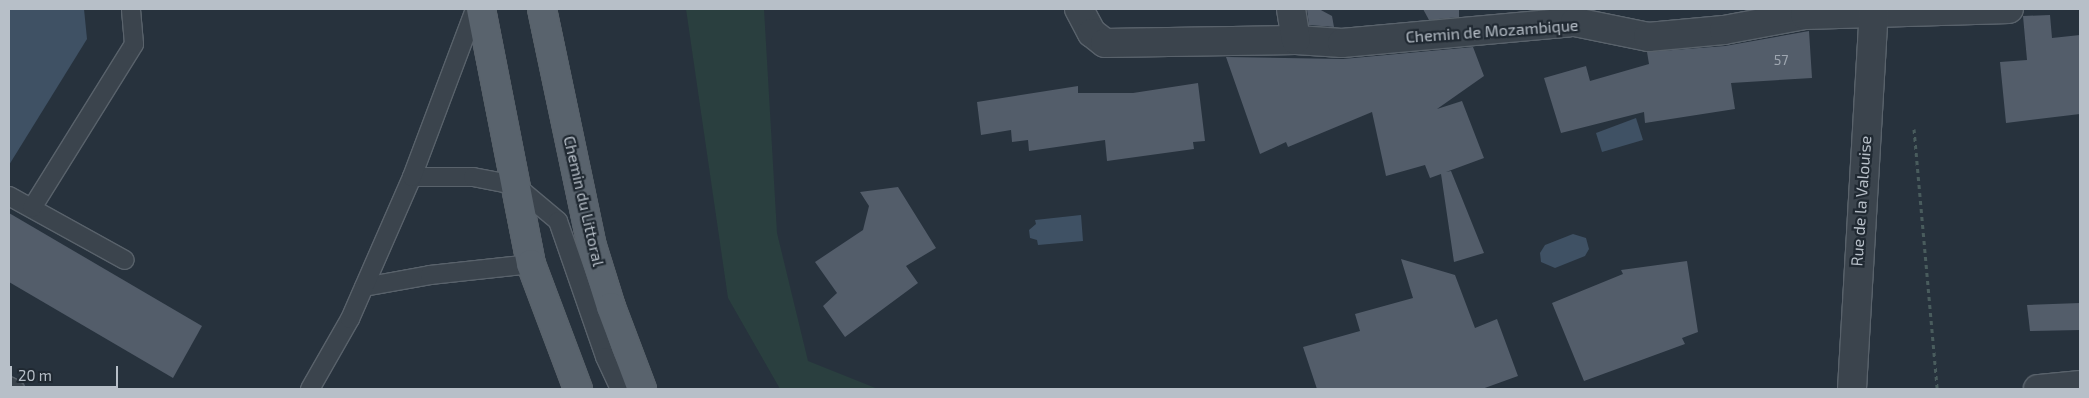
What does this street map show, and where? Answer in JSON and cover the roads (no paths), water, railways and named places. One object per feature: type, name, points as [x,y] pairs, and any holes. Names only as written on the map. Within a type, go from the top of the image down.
[{"type":"main road","points":[[481,9],[531,264],[578,389]]},
{"type":"main road","name":"Chemin du Littoral","points":[[542,9],[592,246],[610,307],[642,389]]},
{"type":"street","name":"Chemin de Mozambique","points":[[1080,9],[1092,33],[1105,42],[1296,40],[1342,42],[1476,18],[1575,22],[1648,37],[1724,30],[1805,15],[1874,11],[2009,9]]},
{"type":"street","points":[[1291,9],[1296,40]]},
{"type":"street","name":"Rue de la Valouise","points":[[1852,389],[1874,11]]},
{"type":"street","points":[[2038,389],[2080,385]]},
{"type":"lane","points":[[32,208],[134,44],[132,9]]},
{"type":"lane","points":[[310,389],[350,319],[412,177],[475,9]]},
{"type":"lane","points":[[412,177],[473,177],[515,184],[558,221],[605,357],[620,389]]},
{"type":"lane","points":[[9,196],[125,260]]},
{"type":"lane","points":[[364,287],[430,276],[531,264]]},
{"type":"lane","points":[[9,386],[15,389]]},
{"type":"water","points":[[9,9],[84,9],[87,39],[9,165]]},
{"type":"water","points":[[1636,118],[1643,140],[1602,152],[1596,133]]},
{"type":"water","points":[[1081,215],[1083,241],[1038,245],[1037,240],[1030,238],[1029,230],[1036,224],[1035,220]]},
{"type":"water","points":[[1573,234],[1586,238],[1589,249],[1585,256],[1555,268],[1541,262],[1540,253],[1545,245]]}]
